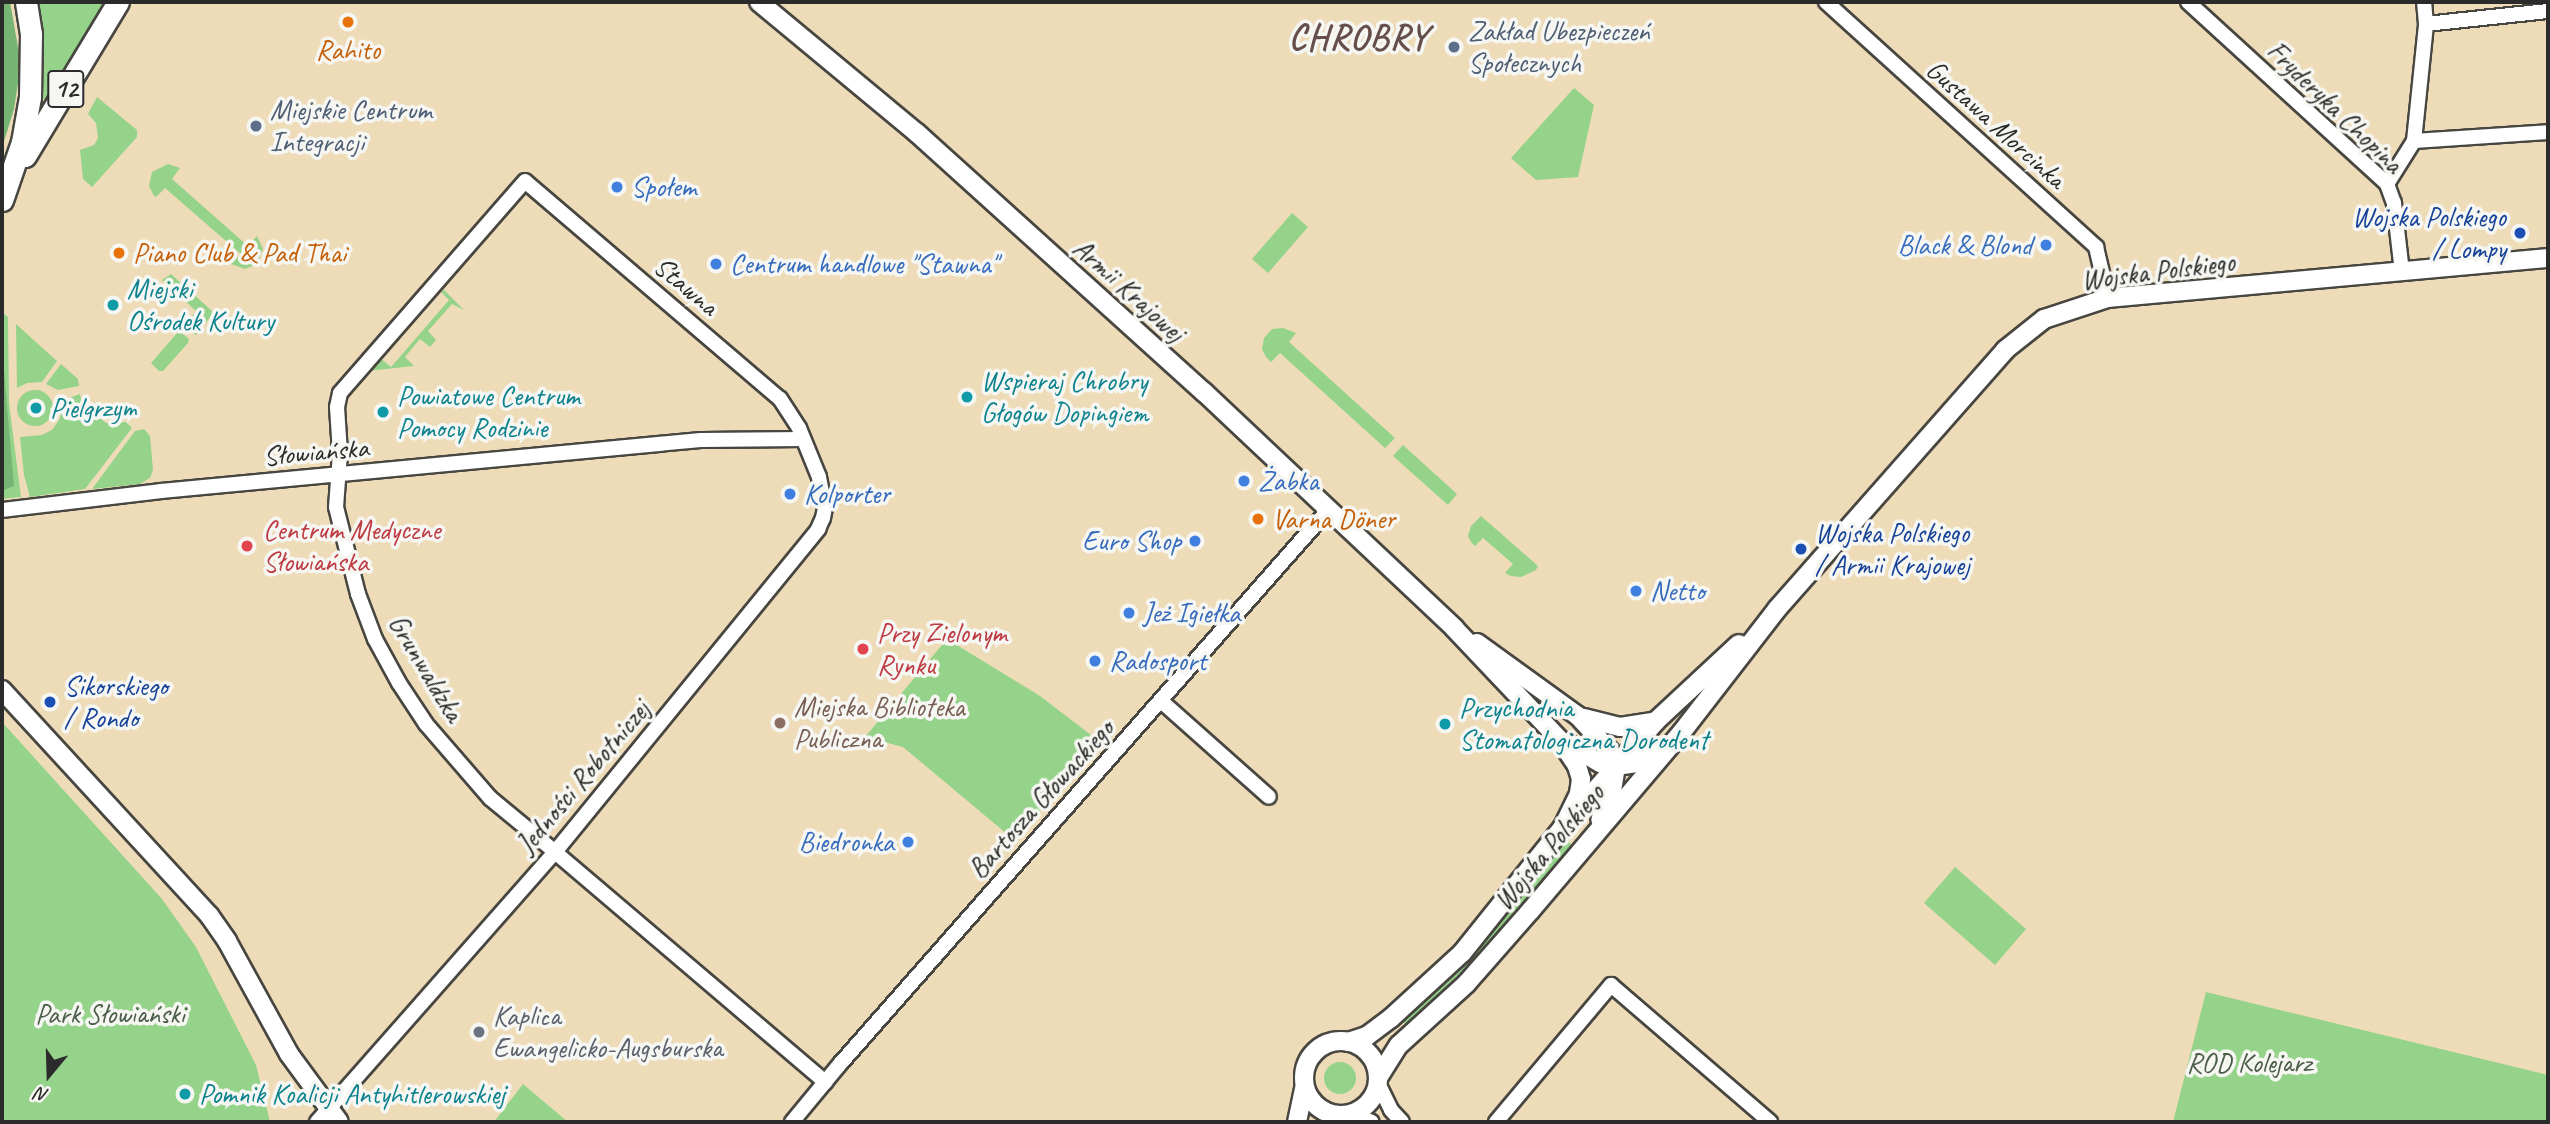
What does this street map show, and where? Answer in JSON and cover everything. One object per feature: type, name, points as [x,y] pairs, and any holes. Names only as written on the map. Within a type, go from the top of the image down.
[{"type":"main road","name":"12","points":[[13,176],[30,97],[31,46],[26,2]]},
{"type":"main road","name":"12","points":[[2,200],[13,176],[118,2]]},
{"type":"street","name":"Armii Krajowej","points":[[759,2],[917,133],[1204,392],[1454,628],[1559,739],[1577,766],[1581,779],[1576,805],[1563,827]]},
{"type":"street","name":"Gustawa Morcinka","points":[[1826,2],[2096,247],[2108,298]]},
{"type":"street","name":"Fryderyka Chopina","points":[[2188,2],[2387,184],[2394,203],[2402,272]]},
{"type":"street","points":[[2387,184],[2414,141],[2426,24],[2424,2]]},
{"type":"street","points":[[2426,24],[2548,11]]},
{"type":"street","points":[[2414,141],[2548,132]]},
{"type":"street","name":"Stawna","points":[[525,181],[768,387],[791,413],[803,439]]},
{"type":"street","name":"Grunwaldzka","points":[[525,181],[344,386],[337,407],[340,453],[336,506],[348,562],[376,639],[399,683],[457,763],[490,798],[825,1082]]},
{"type":"street","name":"Wojska Polskiego","points":[[1378,1081],[1399,1045],[1466,984],[1676,738],[1777,609],[2005,350],[2044,319],[2108,298],[2548,258]]},
{"type":"street","name":"Słowiańska","points":[[2,510],[337,474],[701,440],[803,439]]},
{"type":"street","name":"Jedności Robotniczej","points":[[328,1118],[555,852],[818,529],[825,508],[823,492],[803,439]]},
{"type":"street","name":"Bartosza Głowackiego","points":[[792,1122],[1328,510]]},
{"type":"street","name":"Wojska Polskiego","points":[[1348,1042],[1374,1032],[1455,961],[1563,827],[1656,721],[1777,609]]},
{"type":"street","name":"Armii Krajowej","points":[[1454,628],[1578,716],[1600,738],[1616,766]]},
{"type":"street","points":[[2,690],[209,915],[227,941],[289,1054],[328,1118]]},
{"type":"street","points":[[1161,701],[1269,797]]},
{"type":"street","name":"Armii Krajowej","points":[[1578,716],[1620,727],[1656,721]]},
{"type":"street","points":[[1586,845],[1612,791],[1616,766],[1637,763],[1676,738]]},
{"type":"street","name":"Armii Krajowej","points":[[1559,739],[1593,759],[1616,766]]},
{"type":"street","points":[[1496,1122],[1611,985],[1770,1122]]},
{"type":"street","points":[[1297,1122],[1304,1088],[1304,1072],[1312,1054],[1328,1043],[1348,1042],[1367,1051],[1375,1063],[1378,1081],[1391,1110],[1402,1122]]},
{"type":"street","points":[[1341,1117],[1370,1101],[1378,1081]]},
{"type":"street","points":[[1304,1088],[1320,1110],[1372,1122]]},
{"type":"green space","points":[[2,2],[10,2],[21,64],[14,109],[2,148]]},
{"type":"green space","points":[[37,2],[106,2],[46,100],[41,97],[44,64]]},
{"type":"green space","points":[[1574,88],[1594,105],[1578,177],[1536,180],[1511,158]]},
{"type":"green space","points":[[97,97],[137,130],[137,137],[92,187],[83,179],[80,150],[94,145],[98,138],[96,123],[88,114]]},
{"type":"green space","points":[[168,164],[180,168],[172,179],[248,246],[257,236],[263,249],[257,264],[245,269],[231,264],[241,254],[165,188],[154,196],[149,186],[152,172]]},
{"type":"green space","points":[[1292,213],[1308,227],[1268,273],[1252,259]]},
{"type":"green space","points":[[171,274],[212,311],[196,335],[183,327],[196,311],[162,280]]},
{"type":"green space","points":[[444,290],[464,310],[452,304],[428,331],[436,340],[430,347],[420,339],[405,357],[414,366],[367,371],[379,357],[391,367],[449,300],[441,292]]},
{"type":"green space","points":[[2,312],[8,317],[9,403],[21,497],[2,499]]},
{"type":"green space","points":[[16,324],[57,361],[42,382],[27,383],[17,388]]},
{"type":"green space","points":[[1283,328],[1296,333],[1289,342],[1395,438],[1385,448],[1280,353],[1271,362],[1266,357],[1262,349],[1264,338],[1272,329]]},
{"type":"green space","points":[[179,331],[189,339],[188,343],[163,371],[159,371],[151,363]]},
{"type":"green space","points":[[2,347],[14,486],[4,490],[2,490]]},
{"type":"green space","points":[[61,364],[78,379],[79,386],[58,390],[46,384]]},
{"type":"green space","points":[[35,390],[48,395],[53,408],[48,421],[35,426],[22,421],[17,408],[22,395]]},
{"type":"green space","points":[[80,394],[82,403],[106,423],[126,422],[132,428],[85,489],[30,497],[24,475],[20,437],[42,435],[52,430],[59,420],[66,399]]},
{"type":"green space","points":[[144,429],[150,436],[153,470],[150,478],[140,484],[92,489],[135,431]]},
{"type":"green space","points":[[1403,445],[1457,494],[1448,505],[1393,456]]},
{"type":"green space","points":[[1481,516],[1538,566],[1536,570],[1521,577],[1511,576],[1505,573],[1513,564],[1483,538],[1475,546],[1468,536],[1471,526]]},
{"type":"green space","points":[[947,639],[1040,696],[1104,745],[1013,839],[903,747],[865,737]]},
{"type":"green space","name":"Park Słowiański","points":[[2,722],[162,899],[196,947],[256,1065],[270,1122],[2,1122]]},
{"type":"green space","points":[[1566,840],[1572,845],[1483,952],[1405,1025],[1403,1022],[1468,962]]},
{"type":"green space","points":[[1955,867],[2026,929],[1995,965],[1924,903]]},
{"type":"green space","name":"ROD Kolejarz","points":[[2206,992],[2548,1075],[2548,1122],[2173,1122]]},
{"type":"green space","points":[[1340,1062],[1352,1066],[1356,1078],[1352,1090],[1340,1094],[1328,1090],[1324,1078],[1328,1066]]},
{"type":"green space","points":[[523,1084],[568,1122],[494,1122]]},
{"type":"place","name":"Rahito","points":[[348,22]]},
{"type":"place","name":"Zakład Ubezpieczeń Społecznych","points":[[1454,47]]},
{"type":"place","name":"Miejskie Centrum Integracji","points":[[256,126]]},
{"type":"place","name":"Społem","points":[[617,187]]},
{"type":"place","name":"Wojska Polskiego / Lompy","points":[[2520,233]]},
{"type":"place","name":"Black & Blond","points":[[2046,245]]},
{"type":"place","name":"Piano Club & Pad Thai","points":[[119,253]]},
{"type":"place","name":"Centrum handlowe \"Stawna\"","points":[[716,264]]},
{"type":"place","name":"Miejski Ośrodek Kultury","points":[[113,305]]},
{"type":"place","name":"Wspieraj Chrobry Głogów Dopingiem","points":[[967,397]]},
{"type":"place","name":"Pielgrzym","points":[[36,408]]},
{"type":"place","name":"Powiatowe Centrum Pomocy Rodzinie","points":[[383,412]]},
{"type":"place","name":"Żabka","points":[[1244,481]]},
{"type":"place","name":"Kolporter","points":[[790,494]]},
{"type":"place","name":"Varna Döner","points":[[1258,519]]},
{"type":"place","name":"Euro Shop","points":[[1195,541]]},
{"type":"place","name":"Centrum Medyczne Słowiańska","points":[[247,546]]},
{"type":"place","name":"Wojska Polskiego / Armii Krajowej","points":[[1801,549]]},
{"type":"place","name":"Netto","points":[[1636,591]]},
{"type":"place","name":"Jeż Igiełka","points":[[1129,613]]},
{"type":"place","name":"Przy Zielonym Rynku","points":[[863,649]]},
{"type":"place","name":"Radosport","points":[[1095,661]]},
{"type":"place","name":"Sikorskiego / Rondo","points":[[50,702]]},
{"type":"place","name":"Miejska Biblioteka Publiczna","points":[[780,723]]},
{"type":"place","name":"Przychodnia Stomatologiczna Dorodent","points":[[1445,724]]},
{"type":"place","name":"Biedronka","points":[[908,842]]},
{"type":"place","name":"Kaplica Ewangelicko-Augsburska","points":[[479,1032]]},
{"type":"place","name":"Pomnik Koalicji Antyhitlerowskiej","points":[[185,1094]]},
{"type":"district","name":"CHROBRY","points":[[1359,38]]}]
